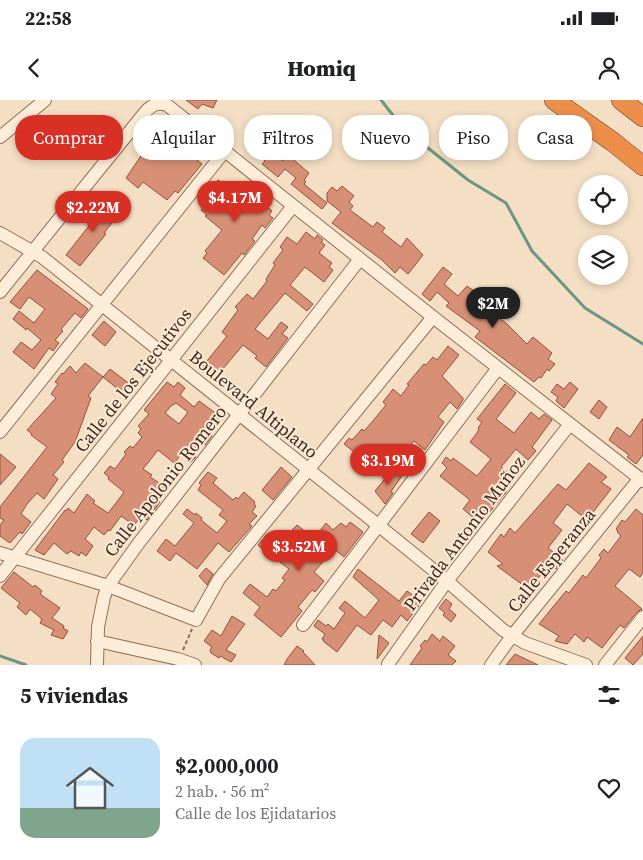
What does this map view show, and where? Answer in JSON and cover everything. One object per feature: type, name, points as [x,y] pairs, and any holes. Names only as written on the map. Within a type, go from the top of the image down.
[{"type":"highway","points":[[554,100],[614,142],[643,166]]},
{"type":"highway","points":[[620,100],[643,117]]},
{"type":"street","points":[[0,137],[44,100]]},
{"type":"street","points":[[143,115],[157,104],[167,105],[179,115]]},
{"type":"street","points":[[0,292],[133,127]]},
{"type":"street","points":[[0,432],[218,160]]},
{"type":"street","points":[[234,160],[641,480]]},
{"type":"street","name":"Calle de los Ejecutivos","points":[[0,576],[293,206]]},
{"type":"street","name":"Boulevard Altiplano","points":[[0,233],[33,251],[171,359],[447,581],[512,636],[525,643],[586,665]]},
{"type":"street","name":"Calle Apolonio Romero","points":[[97,665],[97,641],[101,606],[108,586],[138,544],[360,259]]},
{"type":"street","points":[[0,553],[108,586],[196,620],[218,579],[433,318]]},
{"type":"street","points":[[303,626],[498,368]]},
{"type":"street","name":"Privada Antonio Muñoz","points":[[388,664],[447,581],[570,424]]},
{"type":"street","name":"Calle Esperanza","points":[[491,665],[512,636],[641,480]]},
{"type":"street","points":[[605,665],[643,617]]},
{"type":"street","points":[[97,641],[178,659],[195,665]]},
{"type":"path","points":[[178,659],[196,620]]},
{"type":"building","points":[[186,100],[217,100],[213,108],[202,104],[198,109]]},
{"type":"building","points":[[138,160],[197,160],[202,164],[178,193],[175,191],[167,200],[143,182],[138,188],[126,178]]},
{"type":"building","points":[[264,160],[294,160],[309,173],[304,180],[306,182],[304,184],[327,203],[322,209],[291,184],[296,178],[285,169],[278,177],[262,164]]},
{"type":"building","points":[[218,180],[241,197],[252,183],[272,199],[266,206],[272,211],[269,215],[273,218],[265,228],[262,225],[252,239],[255,241],[244,255],[242,253],[224,275],[203,258],[207,253],[205,251],[222,230],[205,216],[207,215],[201,210],[214,195],[210,191]]},
{"type":"building","points":[[342,186],[354,196],[349,202],[353,206],[350,210],[373,227],[377,222],[385,228],[382,232],[401,247],[407,238],[423,255],[408,274],[400,267],[395,273],[382,260],[332,223],[341,212],[327,201],[327,193],[332,187],[337,191]]},
{"type":"building","points":[[106,201],[119,211],[119,214],[104,233],[106,234],[80,266],[66,255],[96,217],[91,213],[99,204],[101,206]]},
{"type":"building","points":[[306,232],[315,239],[317,235],[323,240],[321,242],[325,245],[319,253],[332,263],[329,267],[333,270],[324,282],[305,267],[290,285],[313,304],[307,311],[285,293],[255,329],[268,339],[281,322],[288,327],[282,334],[288,338],[266,367],[255,358],[257,356],[243,345],[216,377],[203,366],[227,336],[222,332],[238,310],[235,307],[247,294],[253,299],[267,281],[266,279],[275,265],[273,263],[283,250],[280,247],[287,237],[297,244]]},
{"type":"building","points":[[443,267],[452,274],[444,284],[458,296],[467,286],[481,296],[477,301],[507,324],[527,344],[533,337],[552,353],[548,359],[555,364],[549,371],[547,369],[541,378],[539,377],[534,382],[475,337],[480,331],[446,306],[449,303],[437,292],[430,301],[422,294]]},
{"type":"building","points":[[37,270],[88,309],[81,318],[75,313],[61,329],[63,331],[55,340],[59,343],[53,351],[49,348],[34,369],[13,352],[21,342],[32,350],[41,340],[13,319],[19,311],[34,323],[45,309],[29,297],[20,309],[10,302]]},
{"type":"building","points":[[104,321],[116,332],[105,346],[92,335]]},
{"type":"building","points":[[448,346],[459,355],[442,376],[463,400],[457,409],[450,402],[438,417],[444,422],[425,450],[414,441],[407,449],[405,447],[397,457],[386,448],[372,466],[344,444],[349,438],[352,440],[362,429],[364,431],[386,405],[383,402],[393,389],[401,396],[409,385],[407,384],[424,364],[426,365],[433,357],[437,360]]},
{"type":"building","points":[[85,363],[103,377],[88,396],[91,398],[75,442],[62,460],[64,462],[53,475],[58,479],[44,499],[37,493],[27,504],[21,514],[31,522],[22,534],[20,532],[10,543],[0,536],[0,525],[4,520],[0,518],[0,507],[47,447],[27,430],[56,398],[51,394],[58,384],[55,382],[62,373],[70,366],[76,373]]},
{"type":"building","points":[[110,369],[131,385],[124,394],[103,377]]},
{"type":"building","points":[[167,382],[174,387],[178,382],[185,388],[180,395],[194,407],[199,401],[221,417],[210,432],[212,436],[205,445],[201,441],[191,453],[196,457],[191,462],[181,455],[174,463],[158,450],[143,469],[152,475],[150,477],[167,488],[147,520],[142,516],[134,525],[121,516],[110,531],[108,530],[104,535],[94,527],[85,539],[93,546],[86,556],[81,552],[79,556],[71,551],[67,554],[54,543],[44,555],[35,550],[65,510],[68,508],[74,513],[87,494],[95,501],[93,503],[108,513],[116,503],[124,492],[108,479],[109,477],[104,473],[110,466],[115,469],[126,454],[124,452],[130,446],[133,448],[142,437],[138,433],[141,429],[138,426],[149,414],[144,410]],"holes":[[[176,403],[188,412],[179,424],[165,413]]]},
{"type":"building","points":[[570,382],[578,389],[564,408],[556,401],[558,397],[551,392],[557,384],[564,389]]},
{"type":"building","points":[[505,384],[516,393],[496,419],[514,433],[531,412],[539,419],[544,414],[552,420],[532,447],[536,451],[528,460],[516,449],[501,467],[513,476],[507,483],[510,485],[507,491],[488,514],[480,513],[475,519],[463,509],[470,500],[440,476],[447,468],[442,463],[446,457],[451,461],[453,458],[477,476],[491,459],[470,442],[482,422],[477,419]]},
{"type":"building","points":[[599,400],[607,407],[599,419],[590,412]]},
{"type":"building","points":[[643,418],[643,455],[636,464],[627,457],[629,455],[609,440],[617,427],[630,437]]},
{"type":"building","points":[[0,454],[16,467],[0,485]]},
{"type":"building","points":[[589,463],[607,477],[601,482],[611,489],[587,520],[567,504],[553,523],[562,530],[548,548],[563,560],[556,569],[552,565],[527,588],[497,566],[503,564],[488,552],[501,534],[504,537],[510,528],[515,533],[558,484],[566,490]]},
{"type":"building","points":[[281,467],[292,477],[273,500],[262,490]]},
{"type":"building","points":[[393,469],[402,476],[385,504],[375,491]]},
{"type":"building","points":[[208,472],[217,478],[213,483],[233,500],[236,497],[238,499],[244,492],[255,502],[256,506],[252,512],[257,516],[249,524],[252,526],[229,552],[218,543],[197,569],[176,553],[170,561],[157,551],[166,539],[175,546],[194,523],[183,514],[187,509],[195,515],[196,513],[202,518],[201,520],[217,533],[227,521],[219,515],[223,510],[198,490],[201,485],[199,483]]},
{"type":"building","points":[[636,509],[643,515],[643,573],[640,577],[629,569],[615,586],[642,609],[637,612],[624,628],[620,625],[602,648],[587,637],[584,642],[575,634],[567,644],[555,641],[559,636],[539,624],[566,591],[569,593],[583,575],[586,578],[601,558],[599,555],[604,549],[608,553],[621,536],[616,529],[622,520],[625,522]]},
{"type":"building","points":[[429,512],[440,521],[423,543],[411,534]]},
{"type":"building","points":[[350,522],[363,532],[344,557],[334,549],[314,572],[324,581],[315,592],[312,590],[298,607],[302,611],[281,637],[254,615],[260,607],[243,593],[250,584],[267,597],[273,589],[276,591],[285,580],[282,578],[289,569],[258,545],[262,540],[274,549],[297,525],[307,533],[310,530],[317,535],[326,523],[333,530],[341,523],[346,527]]},
{"type":"building","points":[[206,568],[213,574],[207,585],[199,576]]},
{"type":"building","points":[[358,569],[399,601],[407,591],[422,602],[407,621],[401,615],[392,627],[383,620],[371,635],[357,625],[337,652],[323,641],[322,639],[325,634],[314,626],[318,620],[334,629],[345,613],[339,608],[345,601],[365,618],[379,600],[353,577]]},
{"type":"building","points":[[14,572],[33,587],[35,585],[42,591],[40,594],[60,608],[52,618],[68,631],[63,639],[51,635],[54,630],[40,623],[42,619],[30,609],[26,615],[17,607],[20,603],[1,588]]},
{"type":"building","points":[[446,599],[452,604],[449,609],[456,615],[451,622],[443,615],[445,613],[439,608]]},
{"type":"building","points":[[232,616],[245,624],[226,650],[236,655],[231,662],[211,653],[212,647],[204,641],[212,630],[221,636]]},
{"type":"building","points":[[432,634],[440,641],[443,636],[455,646],[448,655],[456,661],[452,665],[410,665],[422,648],[420,646],[425,640],[427,642]]},
{"type":"building","points":[[379,635],[389,643],[377,659]]},
{"type":"building","points":[[643,636],[643,654],[633,665],[625,658]]},
{"type":"building","points":[[297,646],[304,651],[315,665],[284,665]]},
{"type":"building","points":[[515,654],[538,665],[506,665]]},
{"type":"waterway","points":[[381,100],[403,128],[468,180],[506,203],[532,251],[585,308],[643,344]]},
{"type":"waterway","points":[[0,656],[26,665]]}]
